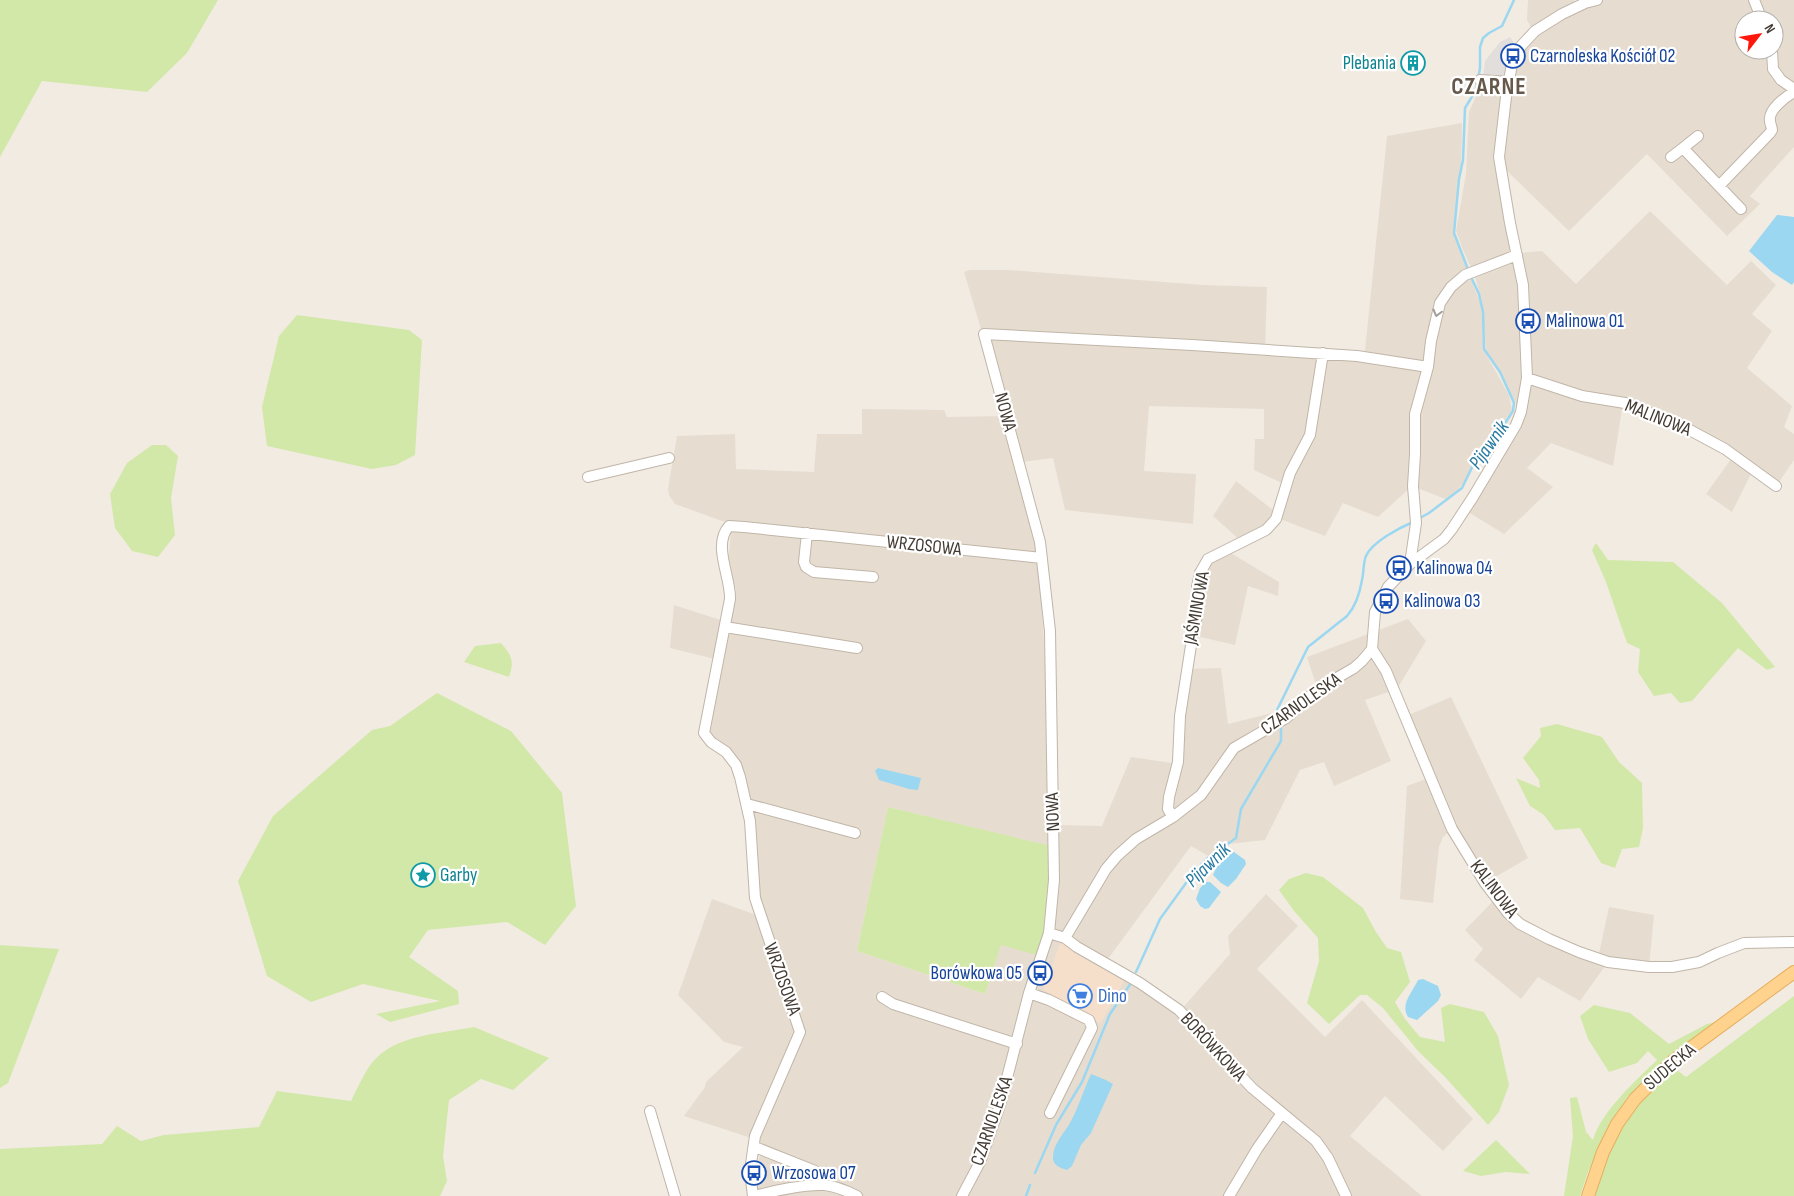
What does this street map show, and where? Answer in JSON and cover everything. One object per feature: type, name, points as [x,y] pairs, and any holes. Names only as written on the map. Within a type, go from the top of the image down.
[{"type":"main road","name":"SUDECKA","points":[[1588,1196],[1603,1152],[1614,1131],[1640,1093],[1673,1061],[1794,972]]},
{"type":"street","points":[[1372,649],[1375,612],[1388,587],[1410,564],[1444,539],[1473,497],[1516,425],[1521,412],[1527,378],[1523,285],[1499,158],[1512,64],[1517,51],[1529,36],[1562,14],[1585,3],[1597,0]]},
{"type":"street","points":[[1719,186],[1770,133],[1772,130],[1771,113],[1794,91],[1773,69],[1773,60]]},
{"type":"street","points":[[1480,80],[1509,82]]},
{"type":"street","points":[[1671,157],[1698,136]]},
{"type":"street","points":[[1684,148],[1741,209]]},
{"type":"street","points":[[1410,564],[1415,518],[1413,486],[1415,414],[1428,368],[1432,338],[1440,303],[1451,287],[1470,273],[1517,255]]},
{"type":"street","name":"NOWA","points":[[1049,933],[1055,856],[1050,631],[1036,523],[984,334],[1358,356],[1428,368]]},
{"type":"street","name":"JAŚMINOWA","points":[[1173,817],[1168,809],[1169,797],[1178,762],[1180,716],[1198,611],[1200,573],[1208,559],[1266,530],[1276,519],[1290,473],[1310,435],[1323,354]]},
{"type":"street","name":"MALINOWA","points":[[1527,378],[1582,396],[1625,403],[1686,428],[1749,464],[1776,486]]},
{"type":"street","points":[[588,477],[669,458]]},
{"type":"street","name":"WRZOSOWA","points":[[754,1196],[750,1171],[755,1136],[800,1032],[755,898],[752,841],[747,804],[736,765],[726,752],[710,742],[704,733],[725,627],[730,590],[722,554],[725,532],[729,526],[1042,558]]},
{"type":"street","name":"WRZOSOWA","points":[[807,533],[804,562],[806,568],[814,572],[872,576]]},
{"type":"street","points":[[725,627],[857,648]]},
{"type":"street","name":"CZARNOLESKA","points":[[1065,938],[1106,868],[1117,856],[1136,839],[1173,817],[1201,795],[1234,748],[1286,718],[1318,689],[1354,668],[1372,649]]},
{"type":"street","name":"KALINOWA","points":[[1372,649],[1386,671],[1452,829],[1496,898],[1520,924],[1579,952],[1608,962],[1649,968],[1672,968],[1699,962],[1718,952],[1744,943],[1794,942]]},
{"type":"street","points":[[747,804],[855,833]]},
{"type":"street","name":"CZARNOLESKA","points":[[962,1196],[983,1154],[1000,1105],[1029,993],[1049,933]]},
{"type":"street","name":"BORÓWKOWA","points":[[1049,933],[1065,938],[1077,947],[1140,983],[1179,1010],[1252,1088],[1307,1132],[1324,1151],[1346,1196]]},
{"type":"street","points":[[1029,993],[1049,1000],[1089,1020],[1092,1028],[1050,1113]]},
{"type":"street","points":[[882,997],[893,1004],[1017,1044]]},
{"type":"street","points":[[650,1111],[675,1196]]},
{"type":"street","points":[[1229,1196],[1257,1149],[1282,1113]]},
{"type":"street","points":[[754,1147],[815,1171],[824,1185]]},
{"type":"street","points":[[754,1196],[778,1190],[824,1185],[844,1190],[857,1196]]},
{"type":"shaded area","points":[[1528,0],[1574,0],[1577,7],[1597,0],[1794,0],[1794,147],[1750,196],[1760,204],[1727,236],[1647,154],[1569,231],[1504,168],[1519,253],[1542,251],[1576,284],[1650,211],[1727,285],[1751,261],[1776,285],[1752,314],[1772,331],[1747,368],[1792,406],[1784,427],[1794,434],[1794,460],[1779,482],[1700,431],[1624,397],[1613,466],[1551,443],[1527,468],[1553,487],[1504,534],[1465,510],[1521,412],[1486,350],[1482,301],[1474,274],[1456,231],[1466,174],[1469,112],[1479,89],[1487,85],[1511,89],[1513,71],[1520,55],[1536,36],[1527,20]]},
{"type":"shaded area","points":[[1510,37],[1514,43],[1509,73],[1504,78],[1483,79],[1485,61],[1500,42]]},
{"type":"shaded area","points":[[1462,123],[1461,170],[1453,233],[1482,307],[1483,349],[1509,395],[1512,411],[1486,444],[1463,484],[1448,500],[1412,486],[1378,517],[1343,503],[1325,536],[1280,519],[1270,532],[1229,552],[1279,582],[1278,596],[1248,586],[1235,645],[1187,634],[1193,588],[1200,562],[1241,541],[1213,516],[1236,481],[1273,510],[1284,484],[1254,470],[1255,439],[1264,439],[1264,409],[1149,406],[1144,471],[1196,474],[1193,524],[1065,510],[1053,458],[1014,463],[1038,549],[1053,847],[888,807],[857,951],[985,994],[1001,944],[1039,955],[1048,929],[1054,881],[1055,825],[1102,826],[1131,757],[1179,764],[1188,669],[1221,668],[1228,724],[1296,707],[1317,688],[1307,657],[1408,619],[1426,641],[1397,689],[1365,700],[1391,761],[1334,786],[1324,762],[1300,770],[1265,840],[1229,844],[1210,857],[1191,846],[1105,963],[1139,983],[1179,1012],[1230,954],[1228,936],[1266,894],[1298,926],[1257,969],[1325,1037],[1362,1000],[1473,1119],[1443,1151],[1385,1096],[1350,1136],[1422,1196],[756,1196],[755,1172],[760,1155],[757,1140],[684,1116],[705,1087],[706,1082],[743,1047],[724,1042],[678,995],[712,899],[765,918],[754,887],[753,847],[743,785],[735,764],[713,738],[710,730],[723,661],[670,648],[674,605],[730,623],[736,590],[728,563],[731,532],[730,521],[722,521],[675,504],[669,495],[668,489],[677,436],[735,434],[736,469],[814,472],[817,434],[862,434],[862,409],[944,410],[947,417],[1007,416],[964,272],[970,270],[1008,270],[1203,285],[1267,287],[1265,352],[1364,360],[1387,136]]},
{"type":"shaded area","points":[[1731,459],[1752,472],[1732,512],[1706,494]]},
{"type":"shaded area","points":[[1451,697],[1528,858],[1485,883],[1452,829],[1443,837],[1439,847],[1433,903],[1400,899],[1407,786],[1429,778],[1404,717]]},
{"type":"shaded area","points":[[1496,898],[1520,924],[1598,958],[1609,907],[1654,915],[1649,967],[1608,962],[1580,1001],[1538,977],[1521,999],[1474,960],[1483,949],[1465,930]]},
{"type":"shaded area","points":[[1061,941],[1074,953],[1124,981],[1101,1023],[1043,990]]},
{"type":"green space","points":[[0,0],[218,0],[187,53],[147,92],[42,81],[0,157]]},
{"type":"green space","points":[[297,315],[409,330],[422,340],[415,455],[396,465],[372,469],[267,446],[262,407],[279,336]]},
{"type":"green space","points":[[152,445],[166,445],[178,456],[171,498],[175,535],[158,557],[132,551],[115,528],[110,494],[127,463]]},
{"type":"green space","points":[[1596,543],[1608,560],[1673,562],[1722,603],[1775,667],[1767,670],[1738,648],[1692,701],[1680,703],[1671,693],[1654,696],[1638,672],[1640,649],[1627,643],[1606,582],[1592,550]]},
{"type":"green space","points":[[501,643],[512,662],[509,677],[464,662],[475,646]]},
{"type":"green space","points":[[437,693],[511,731],[562,793],[576,906],[545,945],[507,922],[428,930],[409,957],[458,991],[459,1004],[390,1022],[376,1014],[440,1001],[363,984],[311,1002],[267,976],[238,881],[273,816],[372,730],[390,726]]},
{"type":"green space","points":[[1557,724],[1602,737],[1619,762],[1642,783],[1643,828],[1639,847],[1622,849],[1615,868],[1601,863],[1580,828],[1555,830],[1544,815],[1530,806],[1516,778],[1540,788],[1539,780],[1523,758],[1541,736],[1540,728]]},
{"type":"green space","points":[[888,807],[1051,846],[1051,876],[1046,930],[1037,955],[1001,945],[985,994],[857,951]]},
{"type":"green space","points":[[1306,873],[1323,877],[1363,908],[1387,948],[1401,952],[1410,982],[1395,1002],[1405,1019],[1420,1037],[1445,1042],[1441,1008],[1450,1004],[1484,1012],[1498,1036],[1509,1085],[1499,1112],[1488,1125],[1446,1078],[1418,1051],[1383,1008],[1367,995],[1360,995],[1329,1024],[1307,1003],[1319,961],[1318,938],[1294,911],[1279,890],[1289,879]]},
{"type":"green space","points":[[0,945],[59,949],[8,1083],[0,1088]]},
{"type":"green space","points":[[1794,996],[1794,1196],[1593,1196],[1620,1123],[1673,1067],[1686,1077]]},
{"type":"green space","points":[[1594,1005],[1630,1013],[1669,1044],[1707,1024],[1716,1022],[1660,1065],[1627,1098],[1607,1131],[1588,1172],[1580,1196],[1564,1196],[1573,1136],[1570,1098],[1577,1097],[1586,1132],[1593,1140],[1603,1119],[1611,1108],[1629,1087],[1657,1060],[1648,1051],[1637,1063],[1609,1072],[1588,1039],[1580,1016]]},
{"type":"green space","points":[[474,1027],[549,1058],[513,1090],[481,1079],[449,1100],[443,1156],[447,1181],[440,1196],[0,1196],[0,1149],[102,1144],[117,1126],[141,1141],[164,1135],[259,1127],[277,1091],[351,1101],[371,1064],[392,1047],[418,1037]]},
{"type":"green space","points":[[1496,1140],[1530,1174],[1506,1172],[1481,1176],[1463,1171]]},
{"type":"water","points":[[1777,215],[1794,217],[1794,282],[1792,285],[1772,272],[1749,251]]},
{"type":"water","points":[[878,768],[921,778],[918,790],[879,780],[875,771]]},
{"type":"water","points":[[1234,852],[1245,860],[1246,864],[1228,887],[1213,875],[1221,861],[1227,855]]},
{"type":"water","points":[[1206,882],[1210,882],[1221,892],[1209,908],[1205,909],[1200,906],[1196,899],[1200,888]]},
{"type":"water","points":[[1423,979],[1438,986],[1441,995],[1438,1001],[1417,1020],[1408,1017],[1405,1008],[1418,980]]},
{"type":"water","points":[[1091,1074],[1113,1084],[1091,1133],[1081,1145],[1072,1166],[1067,1170],[1055,1163],[1053,1154],[1074,1115]]},
{"type":"waterway","name":"Pijawnik","points":[[1469,272],[1454,233],[1459,179],[1463,160],[1465,108],[1476,90],[1480,68],[1480,47],[1483,38],[1502,26],[1514,0]]},
{"type":"waterway","name":"Pijawnik","points":[[1418,519],[1462,488],[1478,455],[1487,442],[1498,434],[1513,411],[1514,403],[1500,372],[1484,349],[1483,312],[1479,294],[1471,277]]},
{"type":"waterway","name":"Pijawnik","points":[[1279,718],[1277,710],[1308,647],[1347,616],[1357,599],[1363,577],[1365,559],[1369,551],[1386,536],[1413,522]]},
{"type":"waterway","name":"Pijawnik","points":[[1136,972],[1160,919],[1194,872],[1209,857],[1236,838],[1241,809],[1281,741],[1281,728]]},
{"type":"waterway","name":"Pijawnik","points":[[1035,1173],[1056,1125],[1082,1082],[1110,1014],[1131,983]]},
{"type":"waterway","name":"Pijawnik","points":[[1026,1196],[1030,1185]]},
{"type":"place","name":"Czarnoleska Kościół 02","points":[[1513,56]]},
{"type":"place","name":"Plebania","points":[[1413,63]]},
{"type":"place","name":"Malinowa 01","points":[[1528,321]]},
{"type":"place","name":"Kalinowa 04","points":[[1399,568]]},
{"type":"place","name":"Kalinowa 03","points":[[1386,601]]},
{"type":"place","name":"Garby","points":[[423,875]]},
{"type":"place","name":"Borówkowa 05","points":[[1040,973]]},
{"type":"place","name":"Dino","points":[[1080,996]]},
{"type":"place","name":"Wrzosowa 07","points":[[754,1173]]},
{"type":"district","name":"CZARNE","points":[[1489,86]]}]
